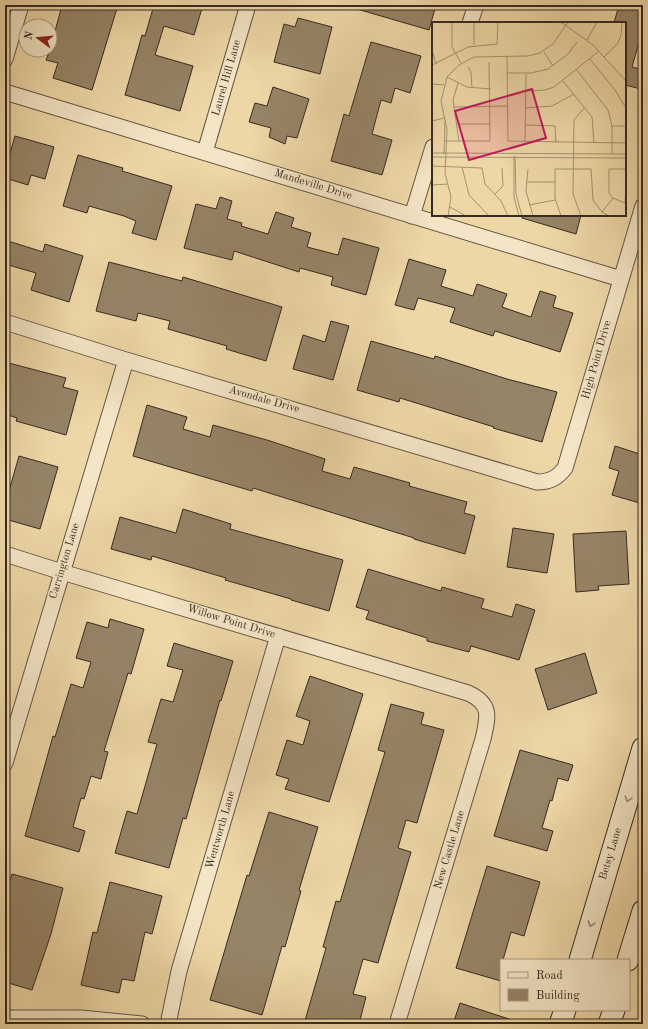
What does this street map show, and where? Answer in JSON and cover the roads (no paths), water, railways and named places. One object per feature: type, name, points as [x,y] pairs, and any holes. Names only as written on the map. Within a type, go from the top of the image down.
[{"type":"main road","name":"Betsy Lane","points":[[580,959],[643,748]]},
{"type":"main road","points":[[628,959],[643,911]]},
{"type":"main road","points":[[560,1024],[565,1011]]},
{"type":"main road","points":[[609,1024],[614,1011]]},
{"type":"street","points":[[5,59],[21,5]]},
{"type":"street","name":"Laurel Hill Lane","points":[[205,152],[248,5]]},
{"type":"street","points":[[470,22],[476,5]]},
{"type":"street","name":"Mandeville Drive","points":[[5,92],[621,278]]},
{"type":"street","points":[[412,216],[432,150]]},
{"type":"street","name":"High Point Drive","points":[[523,477],[537,482],[546,482],[554,479],[565,468],[643,206]]},
{"type":"street","name":"Avondale Drive","points":[[5,322],[126,360],[523,477]]},
{"type":"street","name":"Carrington Lane","points":[[5,763],[126,360]]},
{"type":"street","name":"Willow Point Drive","points":[[5,554],[458,690]]},
{"type":"street","name":"Wentworth Lane","points":[[168,1024],[179,971],[278,636]]},
{"type":"street","name":"New Castle Lane","points":[[397,1024],[483,739],[488,715],[485,705],[478,698],[458,690]]},
{"type":"street","points":[[5,1018],[81,1018],[142,1024]]}]
